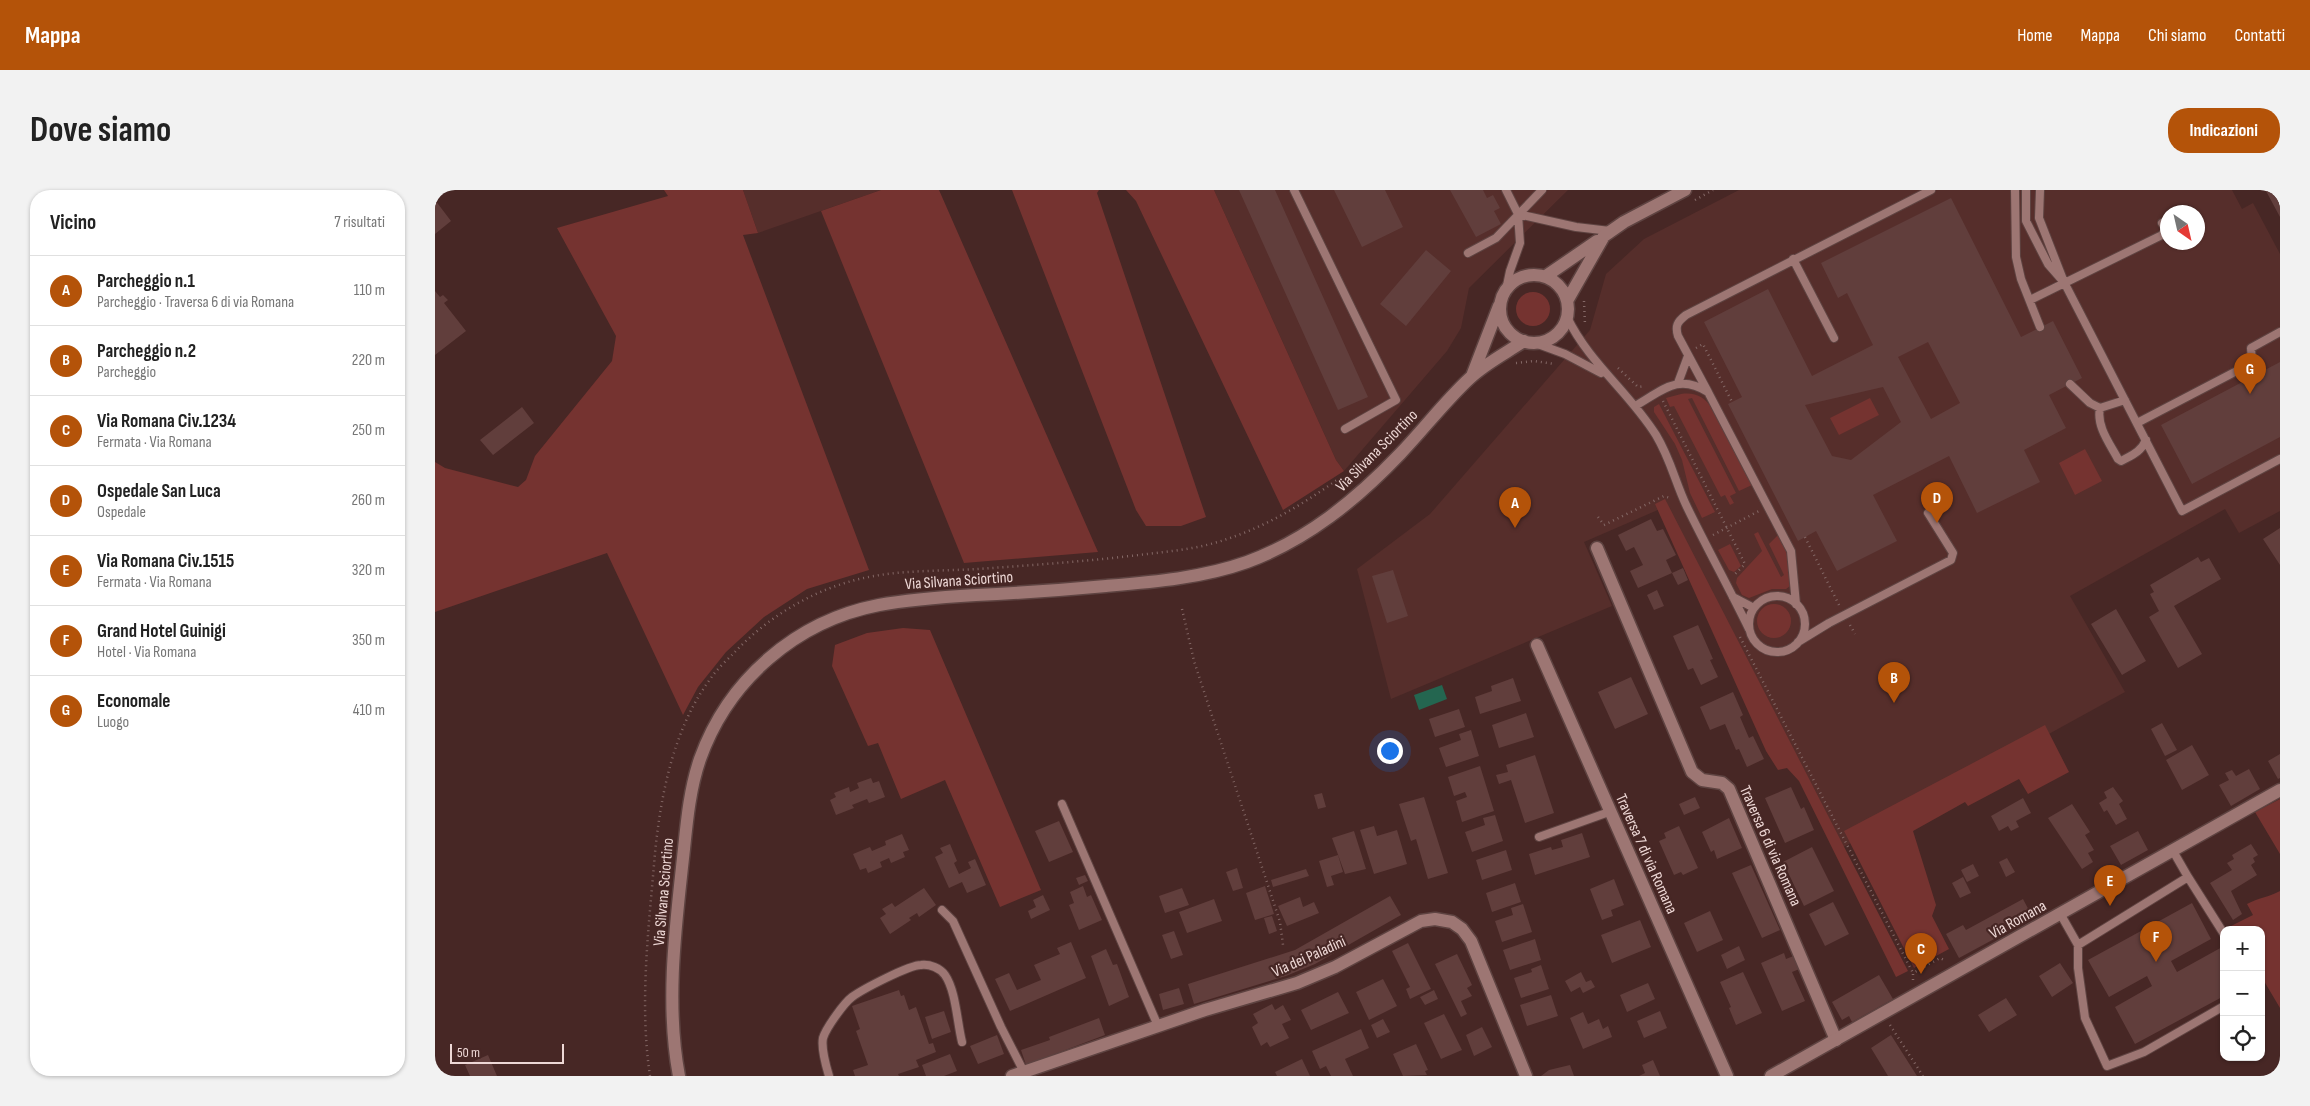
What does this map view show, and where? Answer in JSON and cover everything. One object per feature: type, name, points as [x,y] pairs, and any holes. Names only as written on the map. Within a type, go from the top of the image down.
[{"type":"street","points":[[1472,376],[1504,296],[1514,282],[1523,277],[1546,276],[1607,233],[1685,190]]},
{"type":"street","points":[[1567,301],[1607,233]]},
{"type":"street","points":[[1504,296],[1501,312],[1505,325],[1510,332],[1529,342],[1546,341],[1563,327],[1567,317],[1567,301],[1562,289],[1546,276]]},
{"type":"street","name":"Via Silvana Sciortino","points":[[679,1076],[673,1035],[672,1006],[681,874],[690,799],[700,761],[715,725],[730,700],[760,665],[789,642],[813,628],[842,615],[876,606],[922,598],[1059,590],[1171,580],[1246,562],[1298,538],[1347,504],[1378,477],[1472,376],[1529,342]]},
{"type":"street","name":"Traversa 6 di via Romana","points":[[1597,548],[1692,772],[1703,780],[1722,784],[1729,789],[1836,1040]]},
{"type":"street","name":"Traversa 7 di via Romana","points":[[1537,645],[1727,1076]]},
{"type":"street","name":"Via Romana","points":[[1771,1076],[2061,915],[2280,790]]},
{"type":"street","name":"Via dei Paladini","points":[[1012,1076],[1158,1026],[1297,984],[1335,967],[1413,924],[1428,919],[1441,919],[1457,926],[1471,941],[1526,1076]]},
{"type":"lane","points":[[1294,190],[1396,400],[1345,430]]},
{"type":"lane","points":[[1504,296],[1509,272],[1520,243],[1518,214],[1506,190]]},
{"type":"lane","points":[[1468,253],[1496,238],[1542,190]]},
{"type":"lane","points":[[1796,604],[1791,551],[1688,356],[1676,329],[1678,322],[1685,315],[1931,190]]},
{"type":"lane","points":[[2015,190],[2016,257],[2021,279],[2040,327]]},
{"type":"lane","points":[[2026,190],[2027,221],[2048,264],[2064,282]]},
{"type":"lane","points":[[2040,190],[2039,218],[2064,282],[2182,510],[2280,459]]},
{"type":"lane","points":[[1518,214],[1607,233]]},
{"type":"lane","points":[[2029,300],[2160,236]]},
{"type":"lane","points":[[1793,259],[1834,338]]},
{"type":"lane","points":[[1567,317],[1579,339],[1607,376],[1635,406],[1670,460],[1687,507],[1755,642],[1760,646],[1773,652],[1787,650],[1829,623],[1951,560],[1953,553],[1928,513]]},
{"type":"lane","points":[[2137,424],[2252,364],[2251,348],[2280,332]]},
{"type":"lane","points":[[1529,342],[1586,364],[1607,376]]},
{"type":"lane","points":[[1678,383],[1688,356]]},
{"type":"lane","points":[[1635,406],[1678,383],[1692,384],[1708,392]]},
{"type":"lane","points":[[2070,384],[2090,403],[2100,408],[2125,400]]},
{"type":"lane","points":[[2100,408],[2098,417],[2101,426],[2118,459],[2121,461],[2135,454],[2142,448],[2146,440]]},
{"type":"lane","points":[[1733,597],[1754,608]]},
{"type":"lane","points":[[1749,629],[1750,615],[1758,603],[1771,597],[1784,597],[1796,604],[1801,610],[1805,623],[1802,636],[1798,642]]},
{"type":"lane","points":[[1805,623],[1810,626],[1829,623]]},
{"type":"lane","points":[[1062,804],[1158,1026]]},
{"type":"lane","points":[[1539,837],[1609,812]]},
{"type":"lane","points":[[2173,851],[2220,928]]},
{"type":"lane","points":[[2079,945],[2188,877]]},
{"type":"lane","points":[[942,910],[953,921],[1001,1026],[1025,1072]]},
{"type":"lane","points":[[2061,915],[2079,945],[2078,968],[2085,1018],[2107,1066],[2144,1052],[2220,1008]]},
{"type":"lane","points":[[829,1076],[823,1040],[829,1026],[850,998],[895,974],[920,964],[933,966],[945,974],[952,990],[956,1022],[962,1042]]},
{"type":"path","points":[[1689,203],[1713,190]]},
{"type":"path","points":[[1585,297],[1583,312],[1586,331]]},
{"type":"path","points":[[1695,348],[1703,344],[1732,402]]},
{"type":"path","points":[[1509,365],[1534,361],[1556,364]]},
{"type":"path","points":[[1615,364],[1638,387],[1647,385]]},
{"type":"path","points":[[1663,400],[1745,564],[1733,577]]},
{"type":"path","points":[[650,1076],[645,1040],[646,973],[657,840],[665,787],[676,747],[694,705],[711,677],[748,638],[801,601],[828,589],[877,575],[1125,557],[1188,549],[1226,540],[1278,517],[1313,497],[1337,480]]},
{"type":"path","points":[[1598,517],[1603,525],[1664,496],[1669,497],[1673,505]]},
{"type":"path","points":[[1711,536],[1768,507]]},
{"type":"path","points":[[1805,537],[1855,634]]},
{"type":"path","points":[[1182,609],[1194,661],[1280,922],[1283,944]]},
{"type":"path","points":[[1736,630],[1913,973]]},
{"type":"path","points":[[1883,1014],[1923,1076]]},
{"type":"shaded area","points":[[664,190],[743,190],[758,233],[743,235],[869,570],[807,589],[764,617],[726,652],[698,687],[683,715],[607,553],[435,612],[435,462],[445,468],[518,487],[526,480],[535,456],[612,361],[616,336],[557,228],[668,196]]},
{"type":"shaded area","points":[[743,190],[881,190],[758,233]]},
{"type":"shaded area","points":[[881,190],[939,190],[1098,552],[964,563],[821,211]]},
{"type":"shaded area","points":[[1012,190],[1099,190],[1097,193],[1206,517],[1181,526],[1146,526],[1136,510]]},
{"type":"shaded area","points":[[1126,190],[1214,190],[1336,460],[1344,471],[1283,510],[1136,201]]},
{"type":"shaded area","points":[[1214,190],[1568,190],[1469,288],[1461,328],[1447,351],[1344,471],[1336,460]]},
{"type":"shaded area","points":[[1739,190],[2232,190],[2242,209],[2253,203],[2280,254],[2280,511],[2239,533],[2225,509],[2070,596],[2125,692],[1838,850],[1667,506],[1584,542],[1612,606],[1391,699],[1357,569],[1430,514],[1590,330],[1606,274],[1644,239]]},
{"type":"shaded area","points":[[1533,292],[1540,293],[1545,297],[1549,302],[1549,316],[1545,321],[1540,325],[1533,326],[1526,325],[1521,321],[1517,316],[1516,309],[1517,302],[1521,297],[1526,293]]},
{"type":"shaded area","points":[[1681,394],[1699,396],[1713,409],[1752,485],[1739,491],[1692,398],[1688,399],[1736,493],[1730,496],[1734,503],[1730,505],[1725,495],[1721,497],[1674,406],[1670,407],[1666,398]]},
{"type":"shaded area","points":[[1870,398],[1879,415],[1839,435],[1830,418]]},
{"type":"shaded area","points":[[1659,404],[1715,512],[1702,518],[1690,493],[1682,460],[1675,444],[1654,412],[1654,407]]},
{"type":"shaded area","points":[[2085,449],[2102,481],[2075,495],[2059,463]]},
{"type":"shaded area","points":[[1665,499],[1908,971],[1896,977],[1799,781],[1787,768],[1778,770],[1766,751],[1655,504]]},
{"type":"shaded area","points":[[1758,532],[1781,577],[1784,575],[1769,544],[1778,535],[1787,553],[1790,586],[1786,589],[1772,589],[1749,598],[1742,595],[1736,583],[1737,578],[1762,551],[1754,534]]},
{"type":"shaded area","points":[[1730,544],[1741,566],[1734,572],[1729,570],[1718,550]]},
{"type":"shaded area","points":[[1774,604],[1786,609],[1791,621],[1786,633],[1774,638],[1762,633],[1757,621],[1762,609]]},
{"type":"shaded area","points":[[903,628],[930,630],[1041,890],[1000,907],[945,780],[901,799],[878,743],[868,746],[832,666],[835,645],[867,633]]},
{"type":"shaded area","points":[[1442,685],[1447,699],[1419,710],[1414,695]]},
{"type":"shaded area","points":[[2045,725],[2069,772],[2028,794],[2019,779],[1968,806],[1965,802],[1913,831],[1936,905],[1932,916],[1949,949],[1914,968],[1844,831]]},
{"type":"shaded area","points":[[2280,799],[2280,854],[2255,812]]},
{"type":"shaded area","points":[[2280,891],[2280,1008],[2265,983],[2265,926],[2231,926],[2253,915],[2247,904]]},
{"type":"building","points":[[1239,190],[1275,190],[1368,397],[1338,410]]},
{"type":"building","points":[[1334,190],[1385,190],[1403,227],[1362,247]]},
{"type":"building","points":[[1450,190],[1483,190],[1487,198],[1493,195],[1500,208],[1494,211],[1501,224],[1476,237]]},
{"type":"building","points":[[2280,190],[2280,217],[2266,191]]},
{"type":"building","points":[[1951,198],[2021,337],[2053,321],[2082,378],[2049,395],[2066,428],[2024,450],[2040,482],[1977,513],[1949,456],[1873,495],[1897,541],[1837,571],[1816,531],[1798,541],[1728,404],[1742,397],[1704,322],[1768,289],[1812,376],[1873,345],[1847,293],[1838,298],[1821,263]],"holes":[[[1928,342],[1960,403],[1931,419],[1898,357]],[[1883,387],[1901,422],[1851,460],[1832,456],[1805,405]]]},
{"type":"building","points":[[435,200],[451,221],[435,234]]},
{"type":"building","points":[[1426,250],[1451,271],[1406,326],[1380,304]]},
{"type":"building","points":[[435,291],[440,297],[443,295],[448,300],[444,303],[466,331],[435,355]]},
{"type":"building","points":[[2280,362],[2280,437],[2192,484],[2161,425]]},
{"type":"building","points":[[522,407],[534,423],[493,455],[480,440]]},
{"type":"building","points":[[1651,519],[1657,531],[1663,529],[1676,555],[1666,560],[1672,573],[1638,588],[1630,571],[1643,565],[1634,547],[1626,551],[1618,535]]},
{"type":"building","points":[[2280,528],[2280,565],[2263,539]]},
{"type":"building","points":[[2198,557],[2201,562],[2209,558],[2221,579],[2174,606],[2202,654],[2178,668],[2149,617],[2159,611],[2150,594],[2154,592],[2150,585]]},
{"type":"building","points":[[1683,568],[1688,580],[1678,585],[1672,573]]},
{"type":"building","points":[[1393,570],[1408,616],[1387,623],[1372,576]]},
{"type":"building","points":[[1657,590],[1664,606],[1654,610],[1647,595]]},
{"type":"building","points":[[2116,609],[2146,661],[2122,675],[2091,624]]},
{"type":"building","points":[[1698,625],[1713,659],[1710,660],[1718,677],[1701,685],[1693,668],[1688,670],[1673,636]]},
{"type":"building","points":[[1631,677],[1648,714],[1615,729],[1598,692]]},
{"type":"building","points":[[1513,678],[1521,701],[1480,714],[1475,697],[1492,691],[1491,686]]},
{"type":"building","points":[[1733,692],[1743,715],[1740,717],[1749,738],[1753,736],[1764,759],[1747,767],[1739,749],[1736,750],[1725,724],[1710,730],[1700,707]]},
{"type":"building","points":[[1459,709],[1465,727],[1435,737],[1429,719]]},
{"type":"building","points":[[1526,713],[1534,737],[1499,748],[1492,725]]},
{"type":"building","points":[[2162,723],[2177,750],[2165,756],[2151,729]]},
{"type":"building","points":[[1471,730],[1479,756],[1446,767],[1439,748],[1461,740],[1459,734]]},
{"type":"building","points":[[2192,745],[2209,775],[2182,790],[2166,760]]},
{"type":"building","points":[[2280,754],[2280,778],[2278,779],[2268,761]]},
{"type":"building","points":[[1535,755],[1554,813],[1525,823],[1511,780],[1499,784],[1496,775],[1508,772],[1506,765]]},
{"type":"building","points":[[1480,766],[1494,811],[1462,822],[1456,801],[1467,797],[1465,792],[1454,796],[1448,777]]},
{"type":"building","points":[[2249,769],[2260,789],[2231,806],[2219,785],[2229,780],[2225,773],[2232,770],[2236,776]]},
{"type":"building","points":[[871,778],[873,783],[879,781],[885,797],[869,803],[867,799],[852,805],[854,808],[836,815],[830,800],[836,797],[834,793],[849,787],[850,792],[859,788],[857,783]]},
{"type":"building","points":[[1791,787],[1801,809],[1804,807],[1814,830],[1785,843],[1765,798]]},
{"type":"building","points":[[2113,787],[2123,801],[2119,804],[2127,819],[2116,825],[2107,810],[2104,812],[2099,803],[2107,798],[2104,792]]},
{"type":"building","points":[[1322,793],[1326,807],[1318,809],[1314,795]]},
{"type":"building","points":[[1424,797],[1448,873],[1428,879],[1416,839],[1411,841],[1399,804]]},
{"type":"building","points":[[1695,797],[1700,808],[1684,815],[1679,804]]},
{"type":"building","points":[[2023,798],[2031,813],[2016,821],[2019,827],[2011,831],[2008,826],[1999,831],[1991,816]]},
{"type":"building","points":[[2072,804],[2090,832],[2085,835],[2094,850],[2088,853],[2093,862],[2082,869],[2048,818]]},
{"type":"building","points":[[1495,815],[1503,841],[1472,852],[1465,832],[1485,825],[1483,818]]},
{"type":"building","points":[[1729,818],[1742,848],[1717,859],[1714,850],[1711,852],[1702,832]]},
{"type":"building","points":[[1059,821],[1073,852],[1049,862],[1035,831]]},
{"type":"building","points":[[1374,826],[1377,836],[1397,830],[1407,864],[1374,874],[1360,830]]},
{"type":"building","points":[[1679,826],[1698,868],[1683,875],[1681,872],[1674,875],[1659,841],[1666,838],[1664,833]]},
{"type":"building","points":[[1354,831],[1366,869],[1345,874],[1332,838]]},
{"type":"building","points":[[2138,831],[2148,850],[2121,865],[2110,846]]},
{"type":"building","points":[[1582,833],[1590,857],[1535,875],[1529,854],[1551,847],[1552,850],[1563,847],[1561,840]]},
{"type":"building","points":[[902,834],[909,850],[903,852],[905,857],[891,863],[889,858],[880,862],[882,867],[868,873],[866,868],[860,870],[853,854],[870,847],[872,851],[886,845],[885,841]]},
{"type":"building","points":[[950,844],[957,861],[954,863],[959,874],[971,868],[968,862],[975,859],[986,885],[967,893],[962,882],[949,888],[935,857],[943,853],[940,848]]},
{"type":"building","points":[[2251,844],[2258,855],[2253,858],[2255,862],[2251,865],[2257,875],[2231,891],[2242,914],[2233,920],[2210,883],[2232,870],[2227,863],[2234,859],[2232,855]]},
{"type":"building","points":[[1812,847],[1834,891],[1804,906],[1783,862]]},
{"type":"building","points":[[1506,850],[1512,870],[1482,880],[1476,860]]},
{"type":"building","points":[[1338,855],[1343,872],[1331,876],[1334,885],[1327,887],[1319,861]]},
{"type":"building","points":[[2007,858],[2015,872],[2006,877],[1999,862]]},
{"type":"building","points":[[1973,864],[1979,876],[1967,882],[1961,870]]},
{"type":"building","points":[[1751,865],[1780,930],[1762,938],[1732,873]]},
{"type":"building","points":[[1237,868],[1243,888],[1233,891],[1226,872]]},
{"type":"building","points":[[1306,869],[1309,876],[1273,887],[1271,880]]},
{"type":"building","points":[[1085,875],[1088,881],[1079,885],[1076,878]]},
{"type":"building","points":[[1963,877],[1971,893],[1960,898],[1952,883]]},
{"type":"building","points":[[1614,879],[1624,905],[1611,910],[1613,916],[1602,920],[1590,889]]},
{"type":"building","points":[[1515,883],[1521,902],[1492,912],[1486,893]]},
{"type":"building","points":[[1083,886],[1087,897],[1091,895],[1102,920],[1079,930],[1069,905],[1074,903],[1070,892]]},
{"type":"building","points":[[1265,886],[1274,914],[1255,920],[1246,893]]},
{"type":"building","points":[[924,888],[936,905],[919,917],[917,913],[909,918],[911,920],[890,934],[880,918],[886,914],[882,909],[892,903],[895,907]]},
{"type":"building","points":[[1182,888],[1189,905],[1165,913],[1159,896]]},
{"type":"building","points":[[1043,895],[1050,910],[1031,919],[1028,911],[1036,907],[1033,900]]},
{"type":"building","points":[[1390,896],[1401,915],[1315,964],[1286,976],[1194,1004],[1188,984],[1295,950]]},
{"type":"building","points":[[1300,897],[1303,907],[1314,902],[1319,913],[1287,926],[1278,906]]},
{"type":"building","points":[[1214,899],[1222,921],[1187,933],[1179,912]]},
{"type":"building","points":[[2023,899],[2033,918],[1959,958],[1946,934],[1963,925],[1966,930]]},
{"type":"building","points":[[1833,902],[1849,934],[1825,946],[1809,914]]},
{"type":"building","points":[[2192,903],[2211,939],[2171,961],[2177,972],[2220,948],[2220,998],[2135,1044],[2115,1007],[2152,986],[2147,976],[2109,997],[2088,960]]},
{"type":"building","points":[[1523,904],[1532,932],[1502,942],[1495,921],[1513,915],[1511,908]]},
{"type":"building","points":[[1710,911],[1723,940],[1697,952],[1684,923]]},
{"type":"building","points":[[1272,916],[1277,931],[1269,934],[1264,918]]},
{"type":"building","points":[[1640,920],[1651,947],[1612,963],[1601,935]]},
{"type":"building","points":[[1174,931],[1183,955],[1171,959],[1162,935]]},
{"type":"building","points":[[1535,939],[1541,960],[1510,970],[1503,950]]},
{"type":"building","points":[[1071,942],[1086,978],[1010,1011],[995,979],[1009,973],[1017,990],[1041,980],[1034,965],[1060,954],[1057,948]]},
{"type":"building","points":[[1408,943],[1431,989],[1410,999],[1406,989],[1410,987],[1392,951]]},
{"type":"building","points":[[1739,946],[1745,960],[1727,969],[1721,955]]},
{"type":"building","points":[[1106,949],[1113,965],[1117,964],[1129,997],[1109,1006],[1091,956]]},
{"type":"building","points":[[1784,953],[1786,959],[1796,955],[1802,968],[1792,972],[1805,1001],[1782,1011],[1761,963]]},
{"type":"building","points":[[1457,954],[1472,985],[1467,988],[1472,996],[1461,1001],[1467,1014],[1461,1017],[1435,964]]},
{"type":"building","points":[[2060,963],[2073,983],[2052,997],[2039,976]]},
{"type":"building","points":[[1541,965],[1549,989],[1521,998],[1514,978],[1532,972],[1531,969]]},
{"type":"building","points":[[1581,972],[1586,982],[1591,980],[1595,987],[1583,993],[1580,987],[1571,992],[1565,981]]},
{"type":"building","points":[[1743,972],[1762,1013],[1736,1025],[1729,1008],[1731,1007],[1720,982]]},
{"type":"building","points":[[1879,975],[1893,999],[1852,1022],[1849,1016],[1842,1020],[1832,1002]]},
{"type":"building","points":[[1383,979],[1397,1006],[1369,1020],[1356,992]]},
{"type":"building","points":[[1648,983],[1655,999],[1627,1012],[1620,995]]},
{"type":"building","points":[[1179,988],[1184,1004],[1163,1010],[1159,994]]},
{"type":"building","points":[[899,990],[901,996],[904,995],[909,1010],[916,1007],[929,1044],[933,1043],[936,1052],[916,1060],[919,1067],[898,1074],[899,1076],[855,1076],[853,1070],[868,1065],[856,1031],[860,1029],[852,1006]]},
{"type":"building","points":[[1434,990],[1438,999],[1425,1005],[1420,997]]},
{"type":"building","points":[[1338,992],[1349,1013],[1311,1030],[1301,1010]]},
{"type":"building","points":[[1551,995],[1558,1016],[1527,1026],[1520,1005]]},
{"type":"building","points":[[2006,998],[2017,1015],[1989,1032],[1978,1015]]},
{"type":"building","points":[[1272,1004],[1275,1010],[1283,1005],[1291,1020],[1282,1024],[1289,1038],[1270,1047],[1267,1042],[1261,1046],[1252,1027],[1258,1023],[1253,1014]]},
{"type":"building","points":[[944,1011],[951,1032],[932,1039],[925,1017]]},
{"type":"building","points":[[1660,1011],[1667,1028],[1644,1038],[1637,1021]]},
{"type":"building","points":[[1583,1012],[1588,1024],[1599,1019],[1603,1029],[1608,1026],[1612,1037],[1583,1049],[1570,1018]]},
{"type":"building","points":[[1444,1014],[1462,1050],[1441,1059],[1424,1023]]},
{"type":"building","points":[[1099,1018],[1105,1035],[1026,1065],[1021,1050],[1050,1040],[1049,1037]]},
{"type":"building","points":[[1383,1019],[1390,1032],[1377,1038],[1371,1025]]},
{"type":"building","points":[[1482,1027],[1492,1047],[1474,1056],[1466,1035]]},
{"type":"building","points":[[1361,1029],[1369,1048],[1345,1059],[1353,1076],[1331,1076],[1326,1066],[1320,1069],[1312,1051]]},
{"type":"building","points":[[997,1035],[1004,1054],[978,1064],[970,1046]]},
{"type":"building","points":[[1891,1035],[1917,1076],[1888,1076],[1871,1048]]},
{"type":"building","points":[[1416,1044],[1428,1070],[1425,1071],[1427,1075],[1403,1076],[1393,1054]]},
{"type":"building","points":[[950,1054],[957,1071],[944,1076],[926,1076],[922,1065]]},
{"type":"building","points":[[488,1055],[497,1076],[470,1076],[465,1065]]},
{"type":"building","points":[[1302,1059],[1310,1076],[1277,1076],[1275,1072]]},
{"type":"building","points":[[1653,1060],[1660,1076],[1639,1076],[1645,1073],[1642,1065]]},
{"type":"building","points":[[1570,1065],[1574,1076],[1541,1076],[1549,1070]]},
{"type":"place","name":"Economale","points":[[2250,394]]},
{"type":"place","name":"Ospedale San Luca","points":[[1937,523]]},
{"type":"place","name":"Parcheggio n.1","points":[[1515,528]]},
{"type":"place","name":"Parcheggio n.2","points":[[1894,703]]},
{"type":"place","name":"Via Romana Civ.1515","points":[[2110,906]]},
{"type":"place","name":"Grand Hotel Guinigi","points":[[2156,962]]},
{"type":"place","name":"Via Romana Civ.1234","points":[[1921,974]]}]
